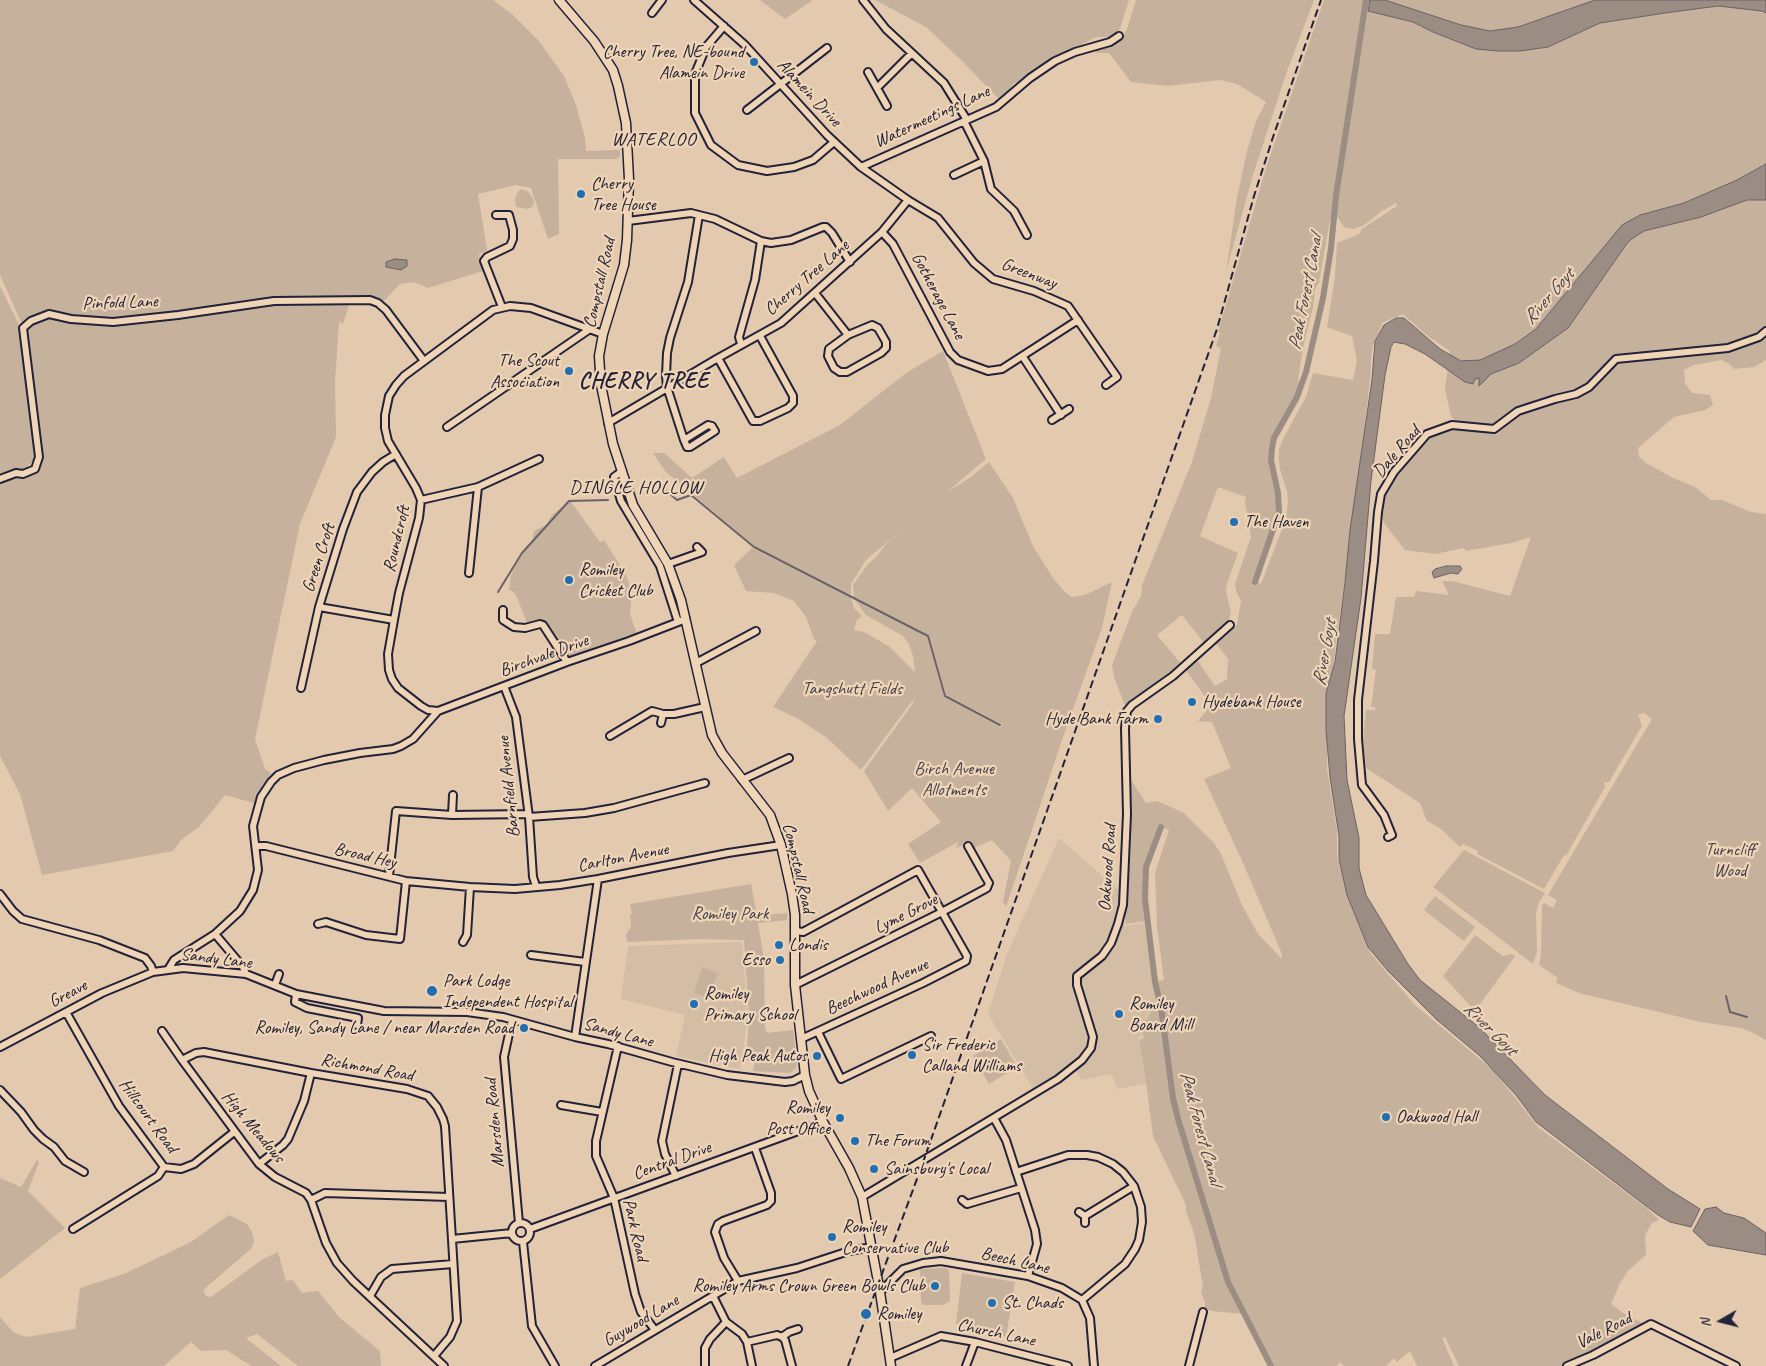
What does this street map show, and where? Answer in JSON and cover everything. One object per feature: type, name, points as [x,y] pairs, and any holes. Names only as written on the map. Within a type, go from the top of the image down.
[{"type":"main road","name":"Compstall Road","points":[[561,1],[603,54],[613,70],[626,123],[629,179],[624,265],[603,334],[599,356],[608,423],[621,472],[633,505],[668,564],[682,620],[696,663],[704,707],[712,735],[722,754],[770,815],[781,845],[792,894],[796,931],[794,986],[805,1075],[809,1092],[823,1122],[849,1168],[862,1197],[880,1292],[890,1362]]},
{"type":"street","points":[[652,13],[662,0]]},
{"type":"street","name":"Alamein Drive","points":[[694,0],[745,45],[834,142],[861,167],[908,200]]},
{"type":"street","points":[[863,0],[886,30],[944,83],[966,120],[984,161],[991,188],[1014,211],[1027,235]]},
{"type":"street","points":[[724,26],[706,47],[695,74],[695,113],[711,145],[738,164],[767,171],[794,167],[814,160],[834,142]]},
{"type":"street","name":"Watermeetings Lane","points":[[861,167],[996,107],[1030,78],[1055,61],[1075,52],[1110,42],[1119,36]]},
{"type":"street","points":[[747,110],[827,48]]},
{"type":"street","points":[[877,88],[912,53]]},
{"type":"street","points":[[868,72],[887,106]]},
{"type":"street","points":[[954,175],[984,161]]},
{"type":"street","name":"Cherry Tree Lane","points":[[608,423],[741,344],[781,324],[882,232],[908,200]]},
{"type":"street","name":"Greenway","points":[[908,200],[938,218],[974,263],[993,279],[1034,291],[1068,306],[1117,377],[1106,385]]},
{"type":"street","points":[[628,221],[684,214],[699,215],[715,219],[761,241],[771,243],[791,240],[826,227],[832,233],[850,262]]},
{"type":"street","points":[[496,215],[508,215],[513,230],[513,239],[510,246],[487,256],[484,261],[502,307]]},
{"type":"street","points":[[684,440],[708,425],[712,426],[715,431],[687,447],[684,440],[667,387],[666,376],[667,353],[688,282],[699,215]]},
{"type":"street","name":"Gotherage Lane","points":[[882,232],[893,244],[943,340],[950,352],[958,360],[978,368],[996,371],[1023,356],[1078,320]]},
{"type":"street","points":[[741,344],[739,337],[755,280],[761,241]]},
{"type":"street","points":[[815,293],[848,335]]},
{"type":"street","name":"Pinfold Lane","points":[[0,478],[16,473],[24,474],[35,469],[39,456],[23,328],[31,321],[49,314],[71,319],[113,322],[274,301],[370,300],[378,303],[386,310],[424,361]]},
{"type":"street","name":"Roundcroft","points":[[438,711],[428,710],[412,700],[398,688],[389,670],[388,654],[399,593],[419,518],[421,500],[388,441],[385,428],[387,402],[400,380],[480,318],[502,307],[521,306],[531,308],[603,334]]},
{"type":"street","points":[[872,325],[878,328],[886,342],[886,348],[881,353],[847,372],[840,372],[834,368],[828,356],[829,349],[848,335],[872,325]]},
{"type":"street","points":[[448,427],[590,329]]},
{"type":"street","name":"Dale Road","points":[[1388,837],[1392,836],[1384,815],[1362,786],[1358,740],[1358,700],[1378,512],[1381,494],[1394,472],[1427,434],[1452,425],[1494,429],[1518,411],[1555,398],[1576,394],[1590,387],[1616,359],[1728,348],[1760,337],[1766,331]]},
{"type":"street","points":[[718,358],[753,421],[760,421],[788,408],[793,403],[793,396],[760,336]]},
{"type":"street","points":[[1023,356],[1061,415]]},
{"type":"street","points":[[1052,420],[1069,409]]},
{"type":"street","name":"Green Croft","points":[[301,688],[319,607],[343,529],[357,492],[372,472],[396,454]]},
{"type":"street","points":[[421,500],[478,487],[540,459]]},
{"type":"street","name":"Compstall Road","points":[[621,472],[614,478],[621,501],[660,566],[682,620]]},
{"type":"street","points":[[469,574],[478,487]]},
{"type":"street","points":[[668,564],[703,550]]},
{"type":"street","points":[[319,607],[394,620]]},
{"type":"street","points":[[503,610],[504,620],[514,627],[525,628],[543,625],[567,662]]},
{"type":"street","name":"Birchvale Drive","points":[[256,846],[254,826],[257,810],[270,782],[278,775],[294,768],[401,746],[413,738],[438,711],[682,620]]},
{"type":"street","name":"Oakwood Road","points":[[862,1197],[1058,1079],[1082,1060],[1091,1048],[1093,1037],[1077,986],[1077,976],[1102,956],[1111,943],[1123,905],[1126,814],[1126,711],[1173,676],[1230,625]]},
{"type":"street","points":[[696,663],[756,631]]},
{"type":"street","name":"Barnfield Avenue","points":[[504,686],[516,717],[533,877],[536,886]]},
{"type":"street","points":[[610,736],[652,711],[674,714],[704,707]]},
{"type":"street","points":[[662,723],[663,714]]},
{"type":"street","points":[[742,780],[789,758]]},
{"type":"street","points":[[389,876],[396,811],[452,815],[528,816],[585,812],[614,808],[705,783]]},
{"type":"street","points":[[452,815],[453,795]]},
{"type":"street","name":"Carlton Avenue","points":[[470,887],[515,889],[560,885],[728,853],[781,845]]},
{"type":"street","points":[[169,968],[174,960],[215,934],[240,911],[253,890],[258,870],[256,846]]},
{"type":"street","name":"Broad Hey","points":[[256,846],[266,846],[406,881],[470,887]]},
{"type":"street","name":"Lyme Grove","points":[[794,986],[986,888],[988,883],[968,846]]},
{"type":"street","points":[[796,931],[803,932],[918,870],[942,912]]},
{"type":"street","points":[[575,1037],[598,879]]},
{"type":"street","points":[[318,924],[326,922],[366,935],[404,940],[406,881]]},
{"type":"street","points":[[463,942],[467,935],[470,887]]},
{"type":"street","points":[[0,894],[13,912],[22,919],[99,940],[144,958],[151,966],[153,972]]},
{"type":"street","name":"Beechwood Avenue","points":[[801,1039],[923,983],[966,961],[967,956],[942,912]]},
{"type":"street","points":[[215,934],[246,974]]},
{"type":"street","points":[[531,955],[585,962]]},
{"type":"street","name":"Sandy Lane","points":[[153,972],[169,968],[194,968],[246,974],[296,994],[384,1011],[489,1014],[575,1037],[618,1046],[678,1064],[728,1075],[785,1082],[793,1081],[805,1075]]},
{"type":"street","name":"Greave","points":[[0,1048],[102,993],[153,972]]},
{"type":"street","points":[[275,985],[279,974]]},
{"type":"street","points":[[296,994],[295,1002],[302,1006],[358,1018],[357,1025]]},
{"type":"street","points":[[302,1006],[304,996]]},
{"type":"street","name":"Hillcourt Road","points":[[66,1012],[119,1106],[164,1167],[181,1169],[194,1164],[234,1132]]},
{"type":"street","name":"Marsden Road","points":[[512,1020],[504,1057],[519,1224]]},
{"type":"street","name":"High Meadows","points":[[162,1031],[259,1164],[275,1178],[306,1193],[311,1200]]},
{"type":"street","points":[[818,1032],[841,1078],[931,1036]]},
{"type":"street","name":"Park Road","points":[[618,1046],[602,1112],[596,1142],[596,1156],[614,1198],[635,1294],[641,1312],[655,1330]]},
{"type":"street","name":"Richmond Road","points":[[182,1060],[196,1053],[204,1052],[407,1089],[428,1096],[437,1107],[445,1126],[457,1322],[450,1337],[434,1356]]},
{"type":"street","points":[[676,1176],[665,1154],[662,1141],[678,1064]]},
{"type":"street","points":[[259,1164],[288,1139],[304,1101],[311,1073]]},
{"type":"street","points":[[0,1090],[21,1112],[42,1139],[54,1146],[64,1161],[84,1172]]},
{"type":"street","points":[[562,1105],[602,1112]]},
{"type":"street","points":[[994,1118],[1006,1140],[1035,1230],[1036,1244],[1028,1276]]},
{"type":"street","name":"Central Drive","points":[[530,1230],[823,1122]]},
{"type":"street","points":[[738,1281],[724,1258],[715,1232],[718,1224],[723,1221],[767,1205],[771,1201],[771,1193],[755,1148]]},
{"type":"street","points":[[1016,1172],[1068,1155],[1087,1155],[1098,1157],[1113,1164],[1123,1172],[1134,1186],[1141,1207],[1142,1222],[1136,1249],[1125,1264],[1082,1300],[1090,1318],[1094,1366]]},
{"type":"street","points":[[73,1229],[158,1176],[164,1167]]},
{"type":"street","points":[[1083,1217],[1134,1186]]},
{"type":"street","points":[[964,1205],[1021,1188]]},
{"type":"street","points":[[444,1366],[353,1281],[332,1255],[311,1200],[325,1193],[449,1196]]},
{"type":"street","points":[[519,1224],[526,1224],[530,1230],[529,1238],[522,1242],[516,1240],[512,1234],[514,1227],[519,1224]]},
{"type":"street","points":[[452,1239],[512,1234]]},
{"type":"street","points":[[522,1242],[532,1326],[555,1366]]},
{"type":"street","name":"Guywood Lane","points":[[597,1366],[738,1281],[797,1268],[872,1247]]},
{"type":"street","name":"Beech Lane","points":[[880,1292],[903,1269],[923,1263],[941,1261],[1028,1276],[1062,1288],[1082,1300]]},
{"type":"street","points":[[370,1296],[382,1277],[392,1269],[453,1264]]},
{"type":"street","points":[[713,1296],[726,1322],[742,1334],[747,1342],[752,1366]]},
{"type":"street","points":[[1189,1366],[1203,1312]]},
{"type":"street","points":[[705,1366],[706,1348],[710,1339],[726,1322]]},
{"type":"street","name":"Vale Road","points":[[1567,1366],[1593,1355],[1651,1324],[1736,1366]]},
{"type":"street","points":[[782,1337],[798,1329]]},
{"type":"street","points":[[747,1342],[777,1335],[782,1337],[785,1340],[792,1366]]},
{"type":"street","name":"Church Lane","points":[[890,1362],[941,1336],[975,1342],[1068,1366]]},
{"type":"street","points":[[966,1366],[975,1342]]},
{"type":"street","points":[[1040,1366],[1042,1358]]},
{"type":"shaded area","points":[[1370,0],[1385,0],[1461,25],[1490,31],[1518,27],[1595,0],[1766,0],[1766,13],[1718,6],[1665,13],[1600,23],[1548,47],[1520,51],[1498,51],[1476,49],[1413,22],[1368,11]]},
{"type":"shaded area","points":[[1766,164],[1766,200],[1747,200],[1701,217],[1644,231],[1636,236],[1628,242],[1568,328],[1519,363],[1491,374],[1479,386],[1479,378],[1475,379],[1473,384],[1465,382],[1425,354],[1405,344],[1394,342],[1391,347],[1385,375],[1371,481],[1361,598],[1344,716],[1347,780],[1359,838],[1359,868],[1366,895],[1408,964],[1420,980],[1480,1028],[1545,1095],[1668,1189],[1700,1209],[1691,1227],[1670,1222],[1658,1215],[1536,1122],[1516,1095],[1480,1056],[1436,1019],[1388,971],[1368,947],[1347,895],[1339,859],[1339,836],[1330,777],[1326,730],[1326,693],[1335,662],[1350,530],[1372,380],[1375,341],[1384,325],[1396,318],[1404,318],[1440,349],[1461,361],[1480,360],[1515,344],[1536,329],[1622,225],[1640,215],[1684,203],[1737,180]]},
{"type":"shaded area","points":[[395,259],[407,260],[407,266],[401,270],[386,267],[386,262]]},
{"type":"shaded area","points":[[1446,566],[1460,566],[1462,569],[1458,574],[1451,573],[1434,578],[1432,572],[1435,569]]},
{"type":"shaded area","points":[[1059,838],[1120,891],[1125,926],[1145,923],[1154,986],[1161,1007],[1150,1009],[1146,1019],[1137,1022],[1142,1037],[1138,1037],[1149,1083],[1117,1089],[1112,1074],[1081,1080],[1073,1064],[1034,1090],[988,1014],[1007,954]]},
{"type":"shaded area","name":"Romiley Primary School","points":[[742,942],[748,1017],[740,1069],[676,1056],[685,1015],[621,999],[628,946]]},
{"type":"shaded area","points":[[1716,1207],[1724,1213],[1744,1218],[1766,1233],[1766,1255],[1708,1245],[1693,1231],[1705,1209]]},
{"type":"green space","points":[[0,0],[493,0],[513,15],[539,41],[564,76],[576,105],[585,138],[586,151],[620,150],[620,156],[617,159],[558,159],[559,234],[548,239],[531,188],[516,185],[478,194],[487,250],[479,254],[483,271],[428,288],[414,282],[400,284],[382,303],[350,302],[343,324],[339,322],[335,382],[336,437],[300,524],[255,739],[265,769],[271,773],[254,803],[225,795],[199,827],[181,840],[173,851],[42,875],[20,794],[0,756],[0,483],[16,476],[23,477],[36,472],[42,459],[26,333],[0,275]]},
{"type":"green space","points":[[760,0],[813,0],[785,19]]},
{"type":"green space","points":[[875,0],[1129,0],[1120,29],[1116,34],[1112,37],[1096,37],[1050,61],[1020,82],[1014,83],[1007,93],[999,99],[926,27]]},
{"type":"green space","points":[[1136,0],[1314,0],[1285,77],[1253,175],[1226,272],[1237,198],[1247,151],[1256,121],[1266,102],[1237,84],[1220,80],[1168,86],[1131,82],[1109,53],[1096,53],[1096,47],[1121,41],[1127,29]]},
{"type":"green space","name":"Turncliff Wood","points":[[1324,0],[1766,0],[1766,360],[1754,367],[1734,369],[1722,360],[1694,365],[1684,370],[1685,383],[1692,393],[1710,395],[1713,405],[1705,410],[1674,417],[1638,448],[1639,457],[1646,463],[1673,478],[1695,487],[1711,500],[1722,500],[1751,512],[1766,514],[1766,1040],[1741,1028],[1701,1022],[1579,993],[1556,983],[1558,978],[1539,965],[1542,905],[1544,903],[1553,908],[1557,900],[1548,895],[1652,719],[1644,713],[1638,715],[1642,726],[1609,782],[1604,783],[1605,787],[1566,856],[1564,855],[1544,889],[1477,854],[1478,851],[1463,844],[1460,847],[1440,828],[1427,821],[1420,803],[1366,768],[1363,740],[1366,710],[1375,710],[1375,707],[1371,707],[1376,670],[1372,669],[1375,634],[1390,634],[1396,597],[1414,597],[1416,591],[1449,595],[1442,581],[1452,581],[1510,596],[1531,537],[1511,543],[1466,551],[1464,548],[1435,554],[1405,550],[1384,523],[1382,514],[1386,490],[1399,470],[1429,436],[1454,428],[1498,433],[1494,429],[1460,425],[1451,416],[1445,389],[1450,351],[1425,334],[1403,314],[1382,323],[1372,348],[1353,525],[1336,639],[1328,727],[1327,769],[1337,831],[1337,856],[1349,900],[1371,954],[1415,1005],[1493,1070],[1539,1128],[1646,1207],[1659,1220],[1652,1223],[1645,1235],[1646,1255],[1628,1271],[1620,1283],[1611,1304],[1642,1323],[1642,1327],[1562,1366],[1459,1366],[1445,1337],[1442,1338],[1454,1366],[1417,1366],[1410,1351],[1397,1362],[1394,1358],[1386,1366],[1344,1366],[1340,1362],[1337,1366],[1271,1366],[1243,1314],[1212,1311],[1205,1308],[1205,1302],[1201,1293],[1203,1286],[1194,1233],[1186,1211],[1186,1205],[1153,1136],[1139,1040],[1144,1038],[1138,1022],[1147,1019],[1151,1009],[1161,1006],[1155,982],[1164,980],[1157,927],[1155,873],[1169,830],[1160,827],[1146,867],[1145,899],[1147,921],[1126,924],[1123,905],[1126,772],[1146,803],[1157,801],[1184,813],[1214,843],[1221,854],[1242,905],[1258,934],[1282,959],[1282,954],[1240,856],[1204,779],[1231,768],[1212,722],[1198,721],[1211,705],[1185,669],[1197,660],[1215,686],[1227,679],[1228,659],[1216,643],[1237,625],[1241,601],[1235,584],[1251,537],[1245,502],[1246,497],[1218,487],[1200,536],[1238,553],[1227,584],[1226,591],[1231,613],[1225,627],[1205,644],[1182,615],[1157,635],[1182,665],[1126,706],[1114,677],[1112,665],[1132,612],[1141,596],[1142,585],[1192,462],[1211,398],[1221,348],[1216,346],[1220,333],[1218,332],[1266,168]],"holes":[[[1396,203],[1397,206],[1362,229],[1359,234],[1337,243],[1335,277],[1327,327],[1352,336],[1357,360],[1353,380],[1313,373],[1306,397],[1283,439],[1279,449],[1279,459],[1287,491],[1286,519],[1261,584],[1255,581],[1279,512],[1278,493],[1271,460],[1272,448],[1274,438],[1297,397],[1302,382],[1298,380],[1303,348],[1313,307],[1315,289],[1319,282],[1330,220],[1333,220],[1335,213],[1344,227],[1354,229],[1364,225]]]},
{"type":"green space","points":[[520,189],[527,191],[533,198],[534,203],[532,207],[528,209],[516,207],[515,198]]},
{"type":"green space","points":[[0,286],[21,329],[35,453],[34,460],[23,469],[0,474]]},
{"type":"green space","points":[[943,351],[986,459],[947,492],[971,477],[989,462],[1013,498],[1033,546],[1053,578],[1064,591],[1071,597],[1085,595],[1112,582],[1102,628],[1006,907],[1003,902],[1011,861],[992,840],[974,848],[972,844],[966,844],[956,848],[958,842],[920,863],[908,844],[941,822],[912,788],[888,811],[864,771],[914,702],[912,701],[861,770],[827,738],[797,718],[773,707],[817,641],[814,639],[806,617],[794,601],[774,593],[746,591],[734,565],[752,548],[851,597],[854,608],[862,616],[857,620],[854,630],[864,632],[890,647],[915,672],[909,644],[903,636],[866,615],[854,599],[927,636],[944,697],[1001,727],[1002,724],[946,695],[928,635],[854,597],[853,585],[868,564],[885,545],[909,524],[866,560],[851,584],[851,595],[754,546],[665,471],[653,453],[664,453],[692,478],[724,457],[737,478],[840,425],[906,373]]},
{"type":"green space","name":"Romiley Cricket Club","points":[[568,502],[571,502],[600,542],[604,540],[626,575],[632,592],[630,614],[637,634],[567,658],[547,626],[535,620],[527,623],[514,592],[507,589],[509,589],[511,575],[516,564],[532,543],[534,531],[546,525],[552,515]]},
{"type":"green space","points":[[1464,850],[1545,893],[1539,902],[1536,913],[1537,952],[1533,964],[1433,887]]},
{"type":"green space","name":"Romiley Park","points":[[751,884],[757,916],[787,913],[787,920],[758,923],[764,958],[765,1028],[767,1033],[793,1030],[797,1062],[796,1068],[790,1073],[753,1071],[755,1062],[746,1060],[749,1018],[744,940],[701,939],[627,942],[626,935],[631,926],[630,915],[632,913],[630,904]]},
{"type":"green space","points":[[1435,896],[1475,927],[1464,941],[1424,910]]},
{"type":"green space","points":[[1475,935],[1503,956],[1511,954],[1515,956],[1475,1011],[1443,976]]},
{"type":"green space","points":[[702,967],[718,973],[709,998],[694,993]]},
{"type":"green space","points":[[1001,1039],[1017,1067],[989,1084],[973,1056]]},
{"type":"green space","points":[[37,1160],[39,1162],[28,1191],[65,1228],[0,1279],[0,1178],[21,1187]]},
{"type":"green space","points":[[229,1215],[247,1224],[252,1232],[254,1241],[251,1249],[204,1289],[206,1296],[211,1297],[263,1259],[278,1252],[286,1281],[293,1280],[302,1293],[318,1291],[339,1317],[380,1351],[381,1366],[298,1366],[257,1334],[246,1338],[281,1366],[251,1366],[226,1350],[201,1351],[191,1342],[164,1366],[0,1366],[0,1317],[13,1332],[26,1337],[75,1329],[80,1288],[124,1274],[191,1242]]},
{"type":"green space","name":"Romiley Arms Crown Green Bowls Club","points":[[946,1268],[949,1271],[950,1301],[943,1305],[923,1305],[921,1301],[920,1269]]},
{"type":"green space","name":"St. Chads","points":[[962,1273],[1015,1282],[1006,1337],[956,1324]]},
{"type":"waterway","name":"Peak Forest Canal","points":[[1255,582],[1279,512],[1278,493],[1271,460],[1274,438],[1297,397],[1306,372],[1323,298],[1331,248],[1336,196],[1366,0]]},
{"type":"waterway","points":[[664,489],[677,500],[691,495],[754,547],[928,636],[945,696],[1000,725]]},
{"type":"waterway","points":[[498,592],[522,553],[569,501],[608,500]]},
{"type":"waterway","name":"Peak Forest Canal","points":[[1161,827],[1146,867],[1145,899],[1155,982],[1161,1007],[1173,1098],[1228,1282],[1271,1366]]},
{"type":"waterway","points":[[1726,996],[1730,1012],[1747,1017]]},
{"type":"railway","points":[[848,1366],[921,1168],[1217,329],[1254,196],[1321,0]]},
{"type":"place","name":"Cherry Tree, NE-bound Alamein Drive","points":[[754,62]]},
{"type":"place","name":"Cherry Tree House","points":[[581,194]]},
{"type":"place","name":"The Scout Association","points":[[569,371]]},
{"type":"place","name":"The Haven","points":[[1234,522]]},
{"type":"place","name":"Romiley Cricket Club","points":[[569,580]]},
{"type":"place","name":"Hydebank House","points":[[1192,702]]},
{"type":"place","name":"Hyde Bank Farm","points":[[1158,719]]},
{"type":"place","name":"Londis","points":[[779,945]]},
{"type":"place","name":"Esso","points":[[780,960]]},
{"type":"place","name":"Park Lodge Independent Hospital","points":[[432,991]]},
{"type":"place","name":"Romiley Primary School","points":[[694,1004]]},
{"type":"place","name":"Romiley Board Mill","points":[[1119,1014]]},
{"type":"place","name":"Romiley, Sandy Lane / near Marsden Road","points":[[524,1028]]},
{"type":"place","name":"Sir Frederic Calland Williams","points":[[912,1055]]},
{"type":"place","name":"High Peak Autos","points":[[817,1056]]},
{"type":"place","name":"Oakwood Hall","points":[[1386,1117]]},
{"type":"place","name":"Romiley Post Office","points":[[840,1118]]},
{"type":"place","name":"The Forum","points":[[855,1141]]},
{"type":"place","name":"Sainsbury's Local","points":[[874,1169]]},
{"type":"place","name":"Romiley Conservative Club","points":[[832,1237]]},
{"type":"place","name":"Romiley Arms Crown Green Bowls Club","points":[[935,1286]]},
{"type":"place","name":"St. Chads","points":[[992,1303]]},
{"type":"place","name":"Romiley","points":[[866,1314]]},
{"type":"district","name":"WATERLOO","points":[[654,140]]},
{"type":"district","name":"CHERRY TREE","points":[[644,382]]},
{"type":"district","name":"DINGLE HOLLOW","points":[[636,488]]},
{"type":"water label","name":"River Goyt","points":[[1549,297]]},
{"type":"water label","name":"River Goyt","points":[[1325,653]]},
{"type":"water label","name":"River Goyt","points":[[1490,1029]]},
{"type":"park label","name":"Tangshutt Fields","points":[[852,689]]},
{"type":"park label","name":"Birch Avenue Allotments","points":[[954,780]]}]
